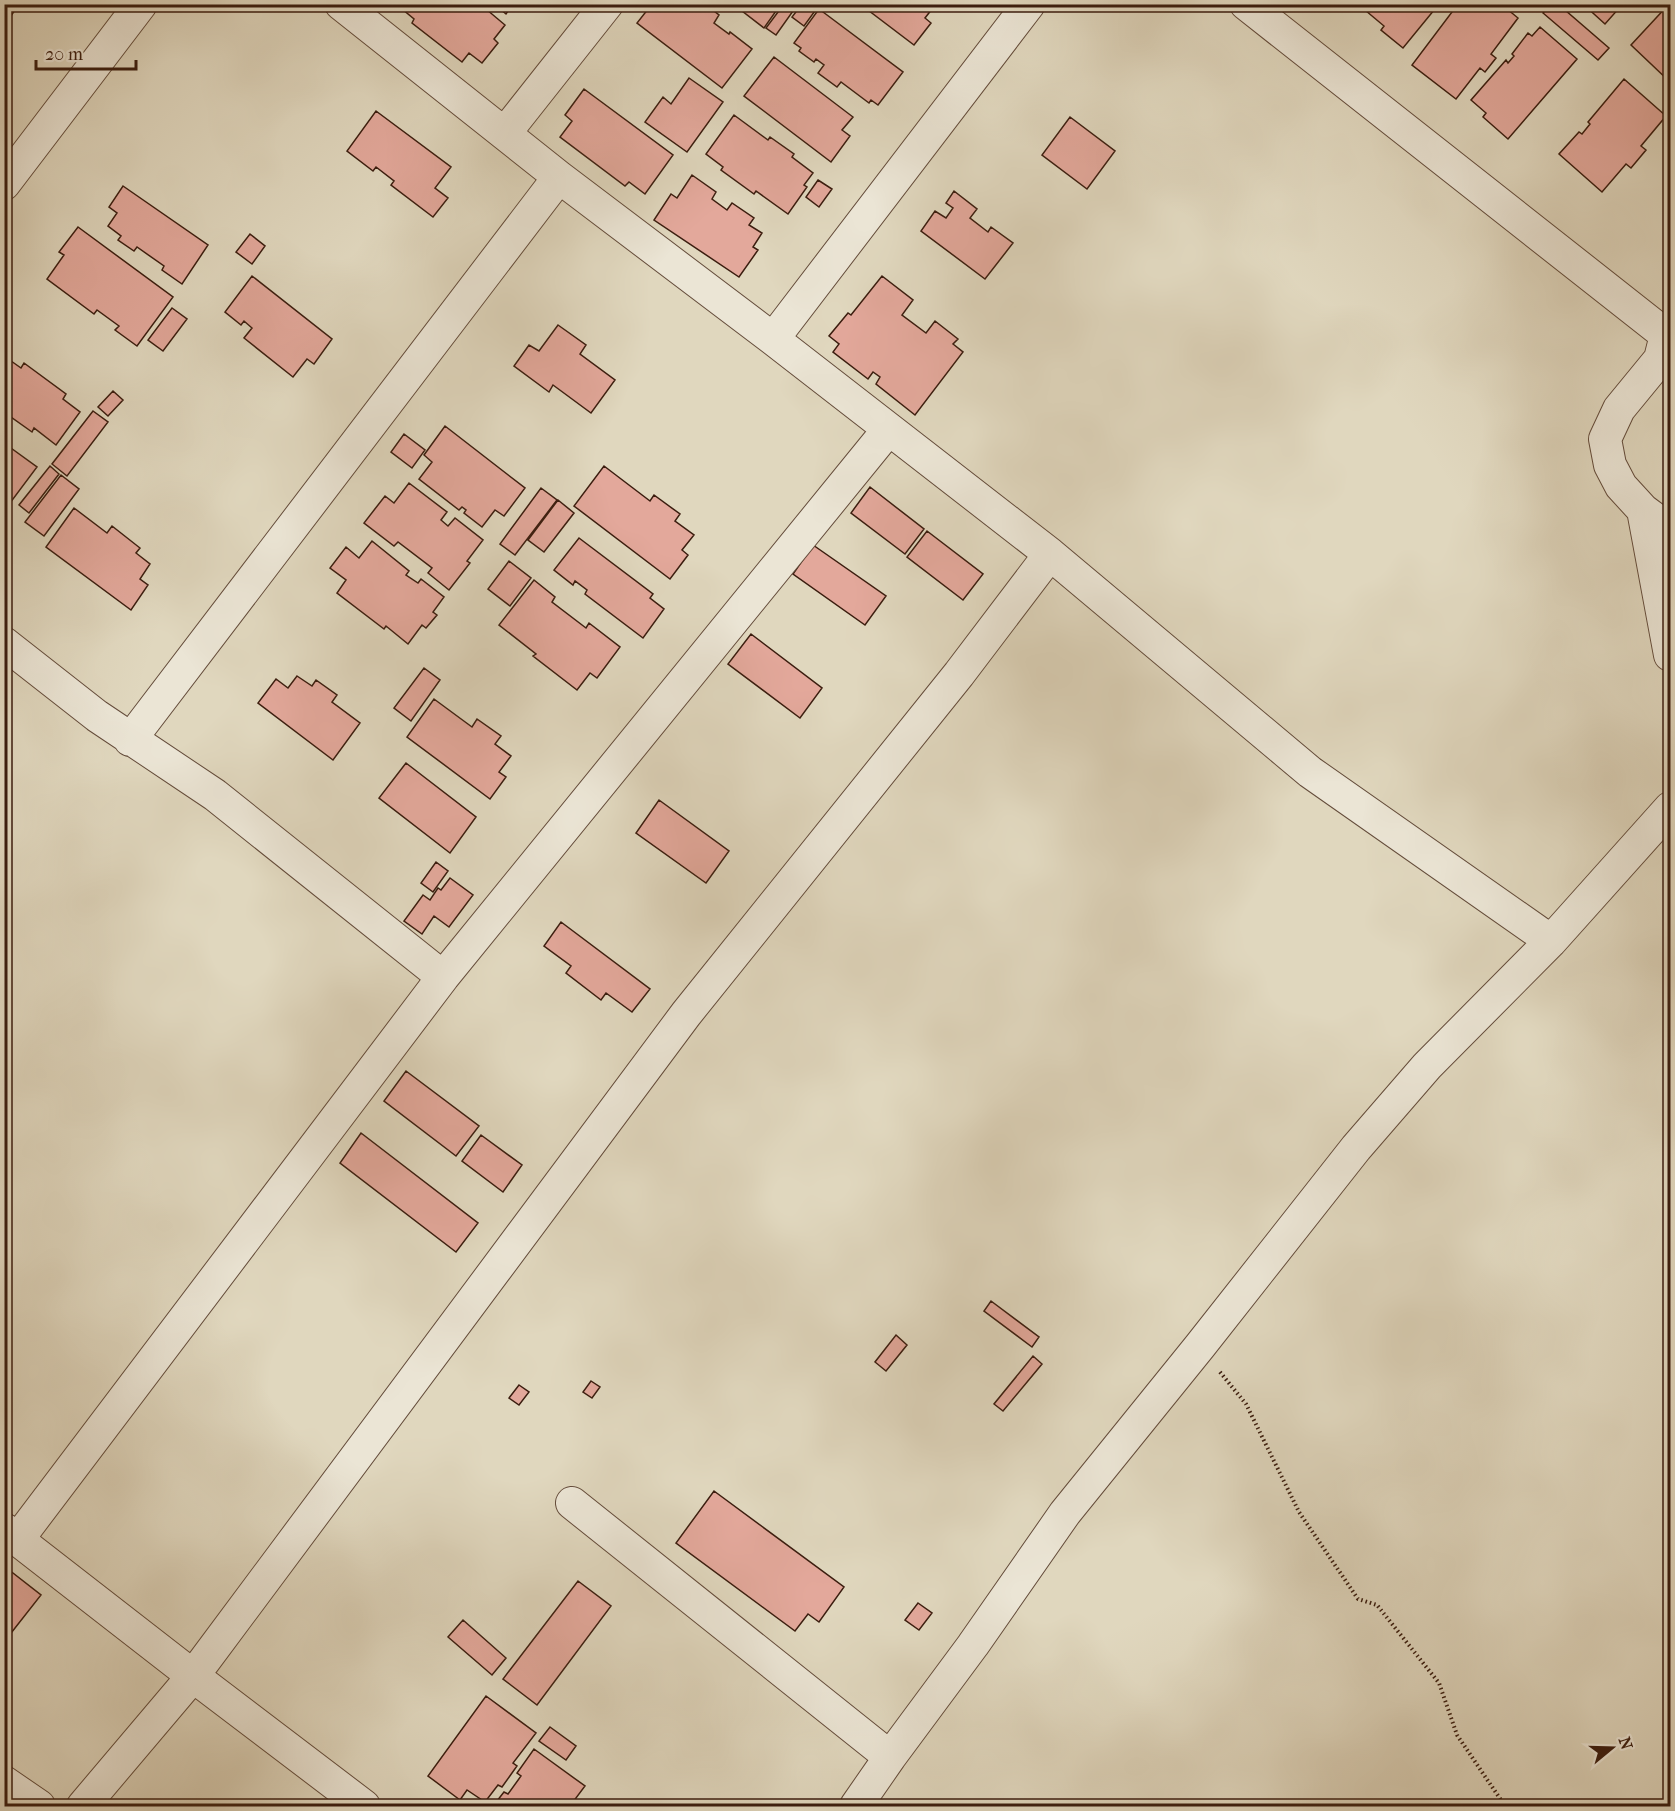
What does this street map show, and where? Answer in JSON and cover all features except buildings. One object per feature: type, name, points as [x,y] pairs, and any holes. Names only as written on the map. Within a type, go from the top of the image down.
[{"type":"street","points":[[4,184],[141,4]]},
{"type":"street","points":[[341,4],[559,177],[774,339],[1050,554],[1310,772],[1551,940]]},
{"type":"street","points":[[505,133],[607,4]]},
{"type":"street","points":[[774,339],[1029,4]]},
{"type":"street","points":[[1246,4],[1668,335],[1660,358],[1619,409],[1605,439],[1610,465],[1621,486],[1642,510],[1671,530]]},
{"type":"street","points":[[130,740],[559,177]]},
{"type":"street","points":[[364,1806],[11,1534],[444,977],[888,430]]},
{"type":"street","points":[[1642,510],[1671,655]]},
{"type":"street","points":[[83,1806],[193,1676],[686,1014],[958,674],[1050,554]]},
{"type":"street","points":[[4,643],[130,740],[215,795],[444,977]]},
{"type":"street","points":[[856,1806],[1065,1513],[1370,1132],[1427,1066],[1551,940],[1671,808]]},
{"type":"street","points":[[572,1503],[890,1757]]},
{"type":"street","points":[[4,1782],[39,1806]]},
{"type":"path","points":[[1200,1346],[1246,1404],[1299,1512],[1358,1599],[1377,1605],[1439,1683],[1457,1735],[1505,1806]]}]
